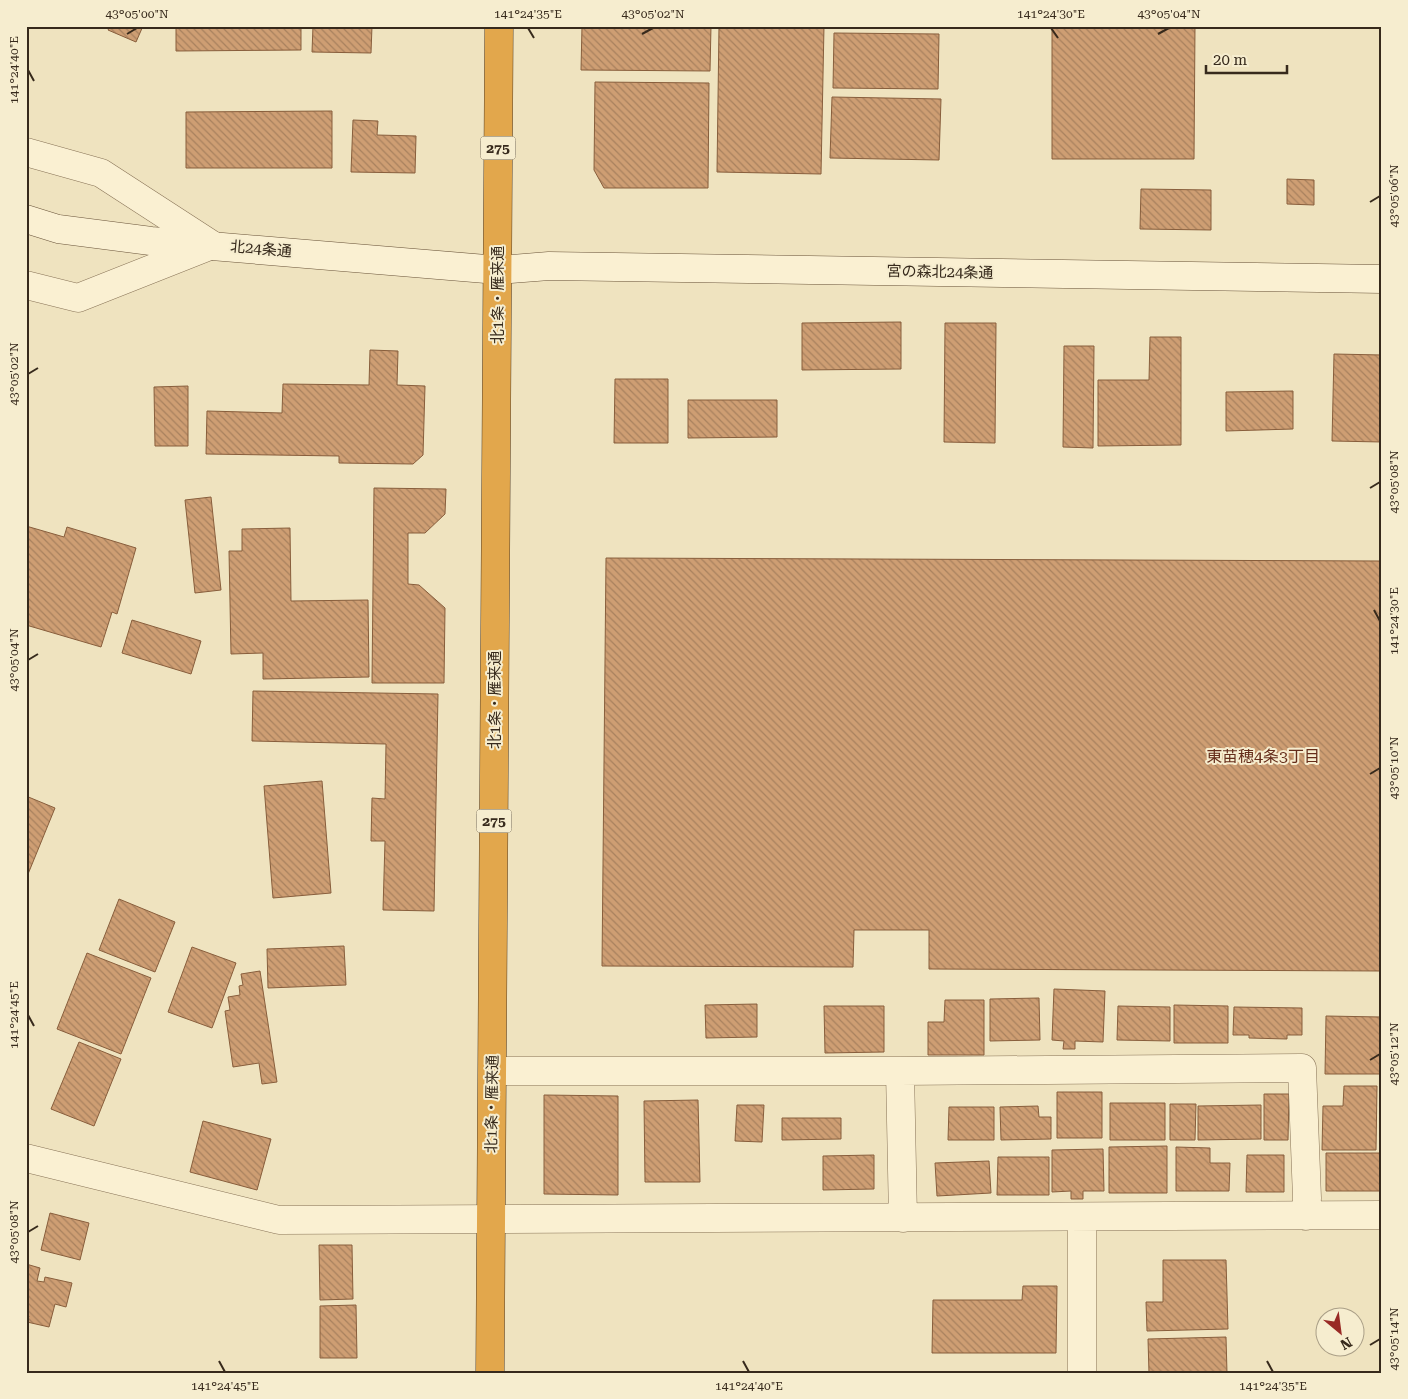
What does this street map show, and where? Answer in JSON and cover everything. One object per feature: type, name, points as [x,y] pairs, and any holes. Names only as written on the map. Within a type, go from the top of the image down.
[{"type":"highway","name":"北1条・雁来通","points":[[490,1373],[499,26]]},
{"type":"street","points":[[26,152],[101,173],[212,245]]},
{"type":"street","name":"北24条通","points":[[26,219],[58,228],[151,241],[498,270]]},
{"type":"street","points":[[26,285],[78,298],[212,245]]},
{"type":"street","name":"宮の森北24条通","points":[[498,270],[549,266],[1382,279]]},
{"type":"street","points":[[493,1071],[900,1071],[1302,1068],[1306,1216]]},
{"type":"street","points":[[900,1071],[903,1218]]},
{"type":"street","points":[[26,1158],[279,1220],[1382,1215]]},
{"type":"street","points":[[1082,1217],[1082,1373]]},
{"type":"building","points":[[110,26],[143,26],[136,42],[108,30]]},
{"type":"building","points":[[176,26],[301,26],[301,50],[176,51]]},
{"type":"building","points":[[313,26],[372,26],[371,53],[312,52]]},
{"type":"building","points":[[582,26],[711,26],[710,71],[581,70]]},
{"type":"building","points":[[719,26],[824,26],[821,174],[717,172]]},
{"type":"building","points":[[1052,26],[1195,26],[1194,159],[1052,159]]},
{"type":"building","points":[[834,33],[939,34],[938,89],[833,88]]},
{"type":"building","points":[[595,82],[709,83],[708,188],[604,188],[594,170]]},
{"type":"building","points":[[832,97],[941,99],[939,160],[830,158]]},
{"type":"building","points":[[332,111],[332,168],[186,168],[186,112]]},
{"type":"building","points":[[353,120],[378,121],[377,135],[416,136],[415,173],[351,172]]},
{"type":"building","points":[[1287,179],[1314,180],[1314,205],[1287,204]]},
{"type":"building","points":[[1141,189],[1211,190],[1211,230],[1140,229]]},
{"type":"building","points":[[901,322],[901,369],[802,370],[802,323]]},
{"type":"building","points":[[945,323],[996,323],[995,443],[944,442]]},
{"type":"building","points":[[1150,337],[1181,337],[1181,445],[1098,446],[1098,380],[1149,380]]},
{"type":"building","points":[[1064,346],[1094,346],[1093,448],[1063,447]]},
{"type":"building","points":[[370,350],[398,351],[397,385],[425,386],[423,455],[413,464],[339,463],[339,456],[206,454],[207,411],[282,413],[283,384],[369,385]]},
{"type":"building","points":[[1334,354],[1382,355],[1382,442],[1332,441]]},
{"type":"building","points":[[615,379],[668,379],[668,443],[614,443]]},
{"type":"building","points":[[188,386],[188,446],[155,446],[154,387]]},
{"type":"building","points":[[1293,391],[1293,429],[1226,431],[1226,392]]},
{"type":"building","points":[[688,400],[777,400],[777,437],[688,438]]},
{"type":"building","points":[[374,488],[446,489],[445,514],[425,533],[408,533],[408,584],[419,585],[445,608],[444,683],[372,683]]},
{"type":"building","points":[[211,497],[221,590],[195,593],[185,500]]},
{"type":"building","points":[[26,526],[64,537],[67,527],[136,548],[117,614],[112,612],[101,647],[26,625]]},
{"type":"building","points":[[290,528],[291,601],[368,600],[369,677],[263,679],[263,653],[231,654],[229,551],[242,551],[242,529]]},
{"type":"building","points":[[606,558],[1382,561],[1382,971],[929,969],[929,930],[854,930],[853,967],[602,966]]},
{"type":"building","points":[[132,620],[201,641],[191,674],[122,653]]},
{"type":"building","points":[[253,691],[438,694],[434,911],[383,910],[385,841],[371,841],[372,798],[385,799],[386,744],[252,741]]},
{"type":"building","points":[[322,781],[331,893],[273,898],[264,786]]},
{"type":"building","points":[[26,796],[55,808],[26,879]]},
{"type":"building","points":[[119,899],[175,922],[155,972],[99,950]]},
{"type":"building","points":[[344,946],[346,985],[268,988],[267,949]]},
{"type":"building","points":[[192,947],[236,963],[212,1028],[168,1012]]},
{"type":"building","points":[[87,953],[151,978],[121,1054],[57,1029]]},
{"type":"building","points":[[260,971],[277,1082],[262,1084],[259,1063],[233,1067],[225,1011],[230,1010],[228,997],[240,995],[239,986],[243,985],[241,974]]},
{"type":"building","points":[[1054,989],[1105,991],[1103,1042],[1075,1041],[1075,1049],[1063,1049],[1064,1041],[1052,1040]]},
{"type":"building","points":[[1039,998],[1040,1040],[990,1041],[990,999]]},
{"type":"building","points":[[945,1000],[984,1000],[984,1055],[928,1055],[928,1022],[944,1022]]},
{"type":"building","points":[[757,1004],[757,1037],[706,1038],[705,1005]]},
{"type":"building","points":[[1174,1005],[1228,1006],[1228,1043],[1174,1043]]},
{"type":"building","points":[[824,1006],[884,1006],[884,1052],[825,1053]]},
{"type":"building","points":[[1118,1006],[1170,1007],[1170,1041],[1117,1040]]},
{"type":"building","points":[[1234,1007],[1302,1008],[1302,1035],[1287,1035],[1287,1039],[1249,1038],[1249,1035],[1233,1035]]},
{"type":"building","points":[[1326,1016],[1381,1017],[1380,1074],[1325,1074]]},
{"type":"building","points":[[79,1042],[121,1059],[94,1126],[51,1109]]},
{"type":"building","points":[[1344,1086],[1377,1086],[1376,1150],[1322,1150],[1323,1106],[1343,1106]]},
{"type":"building","points":[[1057,1092],[1102,1092],[1102,1138],[1057,1138]]},
{"type":"building","points":[[1264,1094],[1289,1094],[1288,1140],[1264,1140]]},
{"type":"building","points":[[544,1095],[618,1096],[618,1195],[544,1194]]},
{"type":"building","points":[[698,1100],[700,1182],[645,1182],[644,1101]]},
{"type":"building","points":[[1110,1103],[1165,1103],[1165,1140],[1110,1140]]},
{"type":"building","points":[[1170,1104],[1196,1104],[1195,1140],[1170,1140]]},
{"type":"building","points":[[737,1105],[764,1105],[762,1142],[735,1141]]},
{"type":"building","points":[[1261,1105],[1261,1139],[1198,1140],[1198,1106]]},
{"type":"building","points":[[1038,1106],[1039,1117],[1051,1117],[1051,1139],[1001,1140],[1000,1107]]},
{"type":"building","points":[[949,1107],[994,1107],[994,1140],[948,1140]]},
{"type":"building","points":[[782,1118],[841,1118],[841,1139],[782,1140]]},
{"type":"building","points":[[203,1121],[271,1139],[257,1190],[190,1172]]},
{"type":"building","points":[[1167,1146],[1167,1193],[1109,1193],[1109,1147]]},
{"type":"building","points":[[1176,1147],[1210,1148],[1210,1163],[1230,1163],[1229,1191],[1176,1191]]},
{"type":"building","points":[[1103,1149],[1104,1191],[1083,1191],[1083,1199],[1071,1199],[1071,1191],[1052,1192],[1052,1150]]},
{"type":"building","points":[[1326,1153],[1382,1153],[1382,1191],[1326,1191]]},
{"type":"building","points":[[874,1155],[874,1189],[823,1190],[823,1156]]},
{"type":"building","points":[[1247,1155],[1284,1155],[1284,1192],[1246,1192]]},
{"type":"building","points":[[998,1157],[1049,1157],[1049,1195],[997,1195]]},
{"type":"building","points":[[989,1161],[991,1193],[937,1196],[935,1163]]},
{"type":"building","points":[[50,1213],[89,1223],[80,1260],[41,1250]]},
{"type":"building","points":[[319,1245],[352,1245],[353,1299],[320,1300]]},
{"type":"building","points":[[1163,1260],[1226,1260],[1228,1329],[1147,1331],[1146,1302],[1163,1302]]},
{"type":"building","points":[[26,1264],[40,1268],[37,1281],[44,1282],[45,1277],[72,1283],[66,1307],[55,1304],[49,1327],[27,1322],[29,1316],[26,1315]]},
{"type":"building","points":[[1023,1286],[1057,1286],[1056,1353],[932,1353],[933,1300],[1022,1300]]},
{"type":"building","points":[[356,1305],[357,1358],[320,1358],[320,1306]]},
{"type":"building","points":[[1226,1337],[1227,1373],[1149,1373],[1148,1339]]},
{"type":"district","name":"東苗穂4条3丁目","points":[[1263,756]]}]
